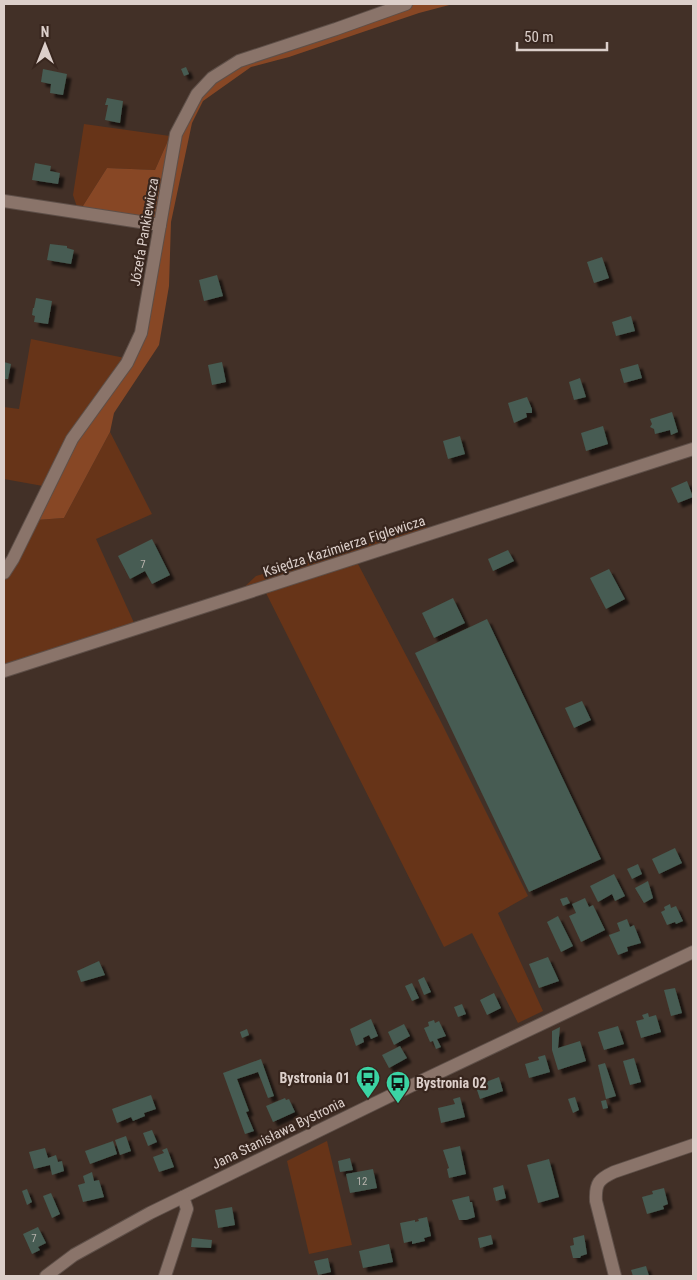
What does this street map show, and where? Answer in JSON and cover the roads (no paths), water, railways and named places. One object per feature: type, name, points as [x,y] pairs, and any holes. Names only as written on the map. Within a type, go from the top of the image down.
[{"type":"street","name":"Józefa Pankiewicza","points":[[4,573],[13,559],[72,439],[127,363],[141,333],[176,134],[197,94],[212,78],[239,61],[406,4]]},
{"type":"street","points":[[4,201],[160,225]]},
{"type":"street","name":"Księdza Kazimierza Figlewicza","points":[[4,671],[693,449]]},
{"type":"street","name":"Jana Stanisława Bystronia","points":[[46,1276],[74,1255],[111,1233],[408,1087],[693,952]]},
{"type":"street","points":[[615,1276],[596,1201],[596,1188],[602,1178],[614,1172],[693,1145]]},
{"type":"street","points":[[165,1276],[187,1209],[183,1197]]},
{"type":"place","name":"Bystronia 01","points":[[368,1099]]},
{"type":"place","name":"Bystronia 02","points":[[398,1104]]}]
